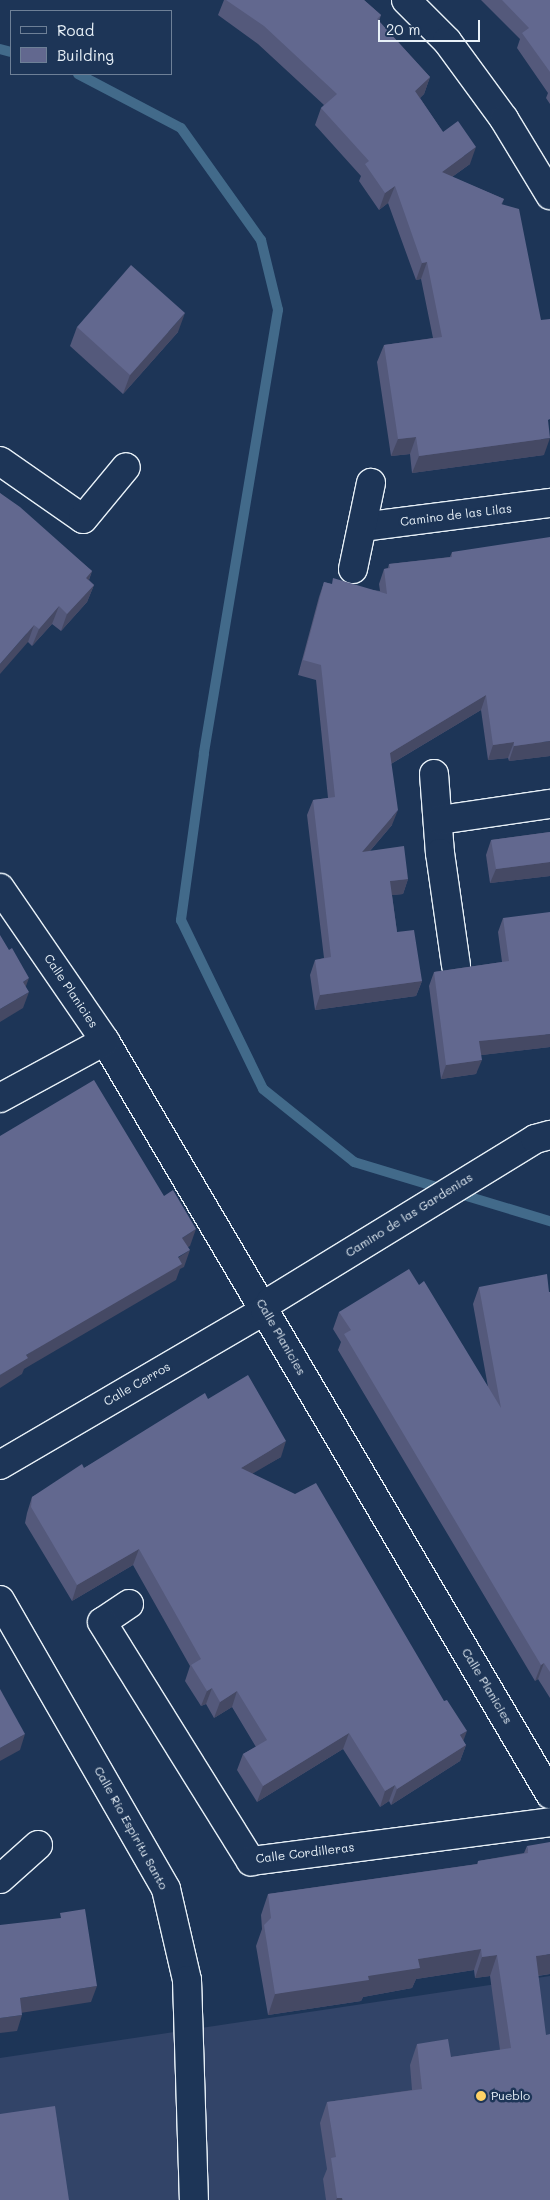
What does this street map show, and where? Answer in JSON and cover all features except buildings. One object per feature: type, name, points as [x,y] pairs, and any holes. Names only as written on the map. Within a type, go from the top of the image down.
[{"type":"street","points":[[406,0],[447,41],[504,119],[550,195]]},
{"type":"street","points":[[0,461],[83,519],[126,467]]},
{"type":"street","points":[[353,569],[371,484]]},
{"type":"street","name":"Camino de las Lilas","points":[[362,527],[550,504]]},
{"type":"street","points":[[434,774],[440,820],[440,853],[456,966]]},
{"type":"street","points":[[440,820],[550,804]]},
{"type":"street","name":"Calle Planicies","points":[[0,888],[104,1041],[268,1305],[550,1794]]},
{"type":"street","points":[[0,1098],[104,1041]]},
{"type":"street","name":"Camino de las Gardenias","points":[[268,1305],[534,1139],[550,1135]]},
{"type":"street","name":"Calle Cerros","points":[[0,1465],[268,1305]]},
{"type":"street","name":"Calle Río Espíritu Santo","points":[[0,1600],[166,1889],[187,1980],[194,2200]]},
{"type":"street","name":"Calle Cordilleras","points":[[129,1604],[102,1622],[252,1861],[550,1822]]},
{"type":"street","points":[[0,1878],[38,1845]]},
{"type":"shaded area","points":[[550,1976],[550,2200],[0,2200],[0,2058]]},
{"type":"waterway","points":[[0,49],[10,52]]},
{"type":"waterway","points":[[80,75],[181,128],[261,240],[278,310],[204,754],[181,920],[263,1089],[354,1162],[550,1221]]},
{"type":"place","name":"Pueblo","points":[[481,2096]]}]
